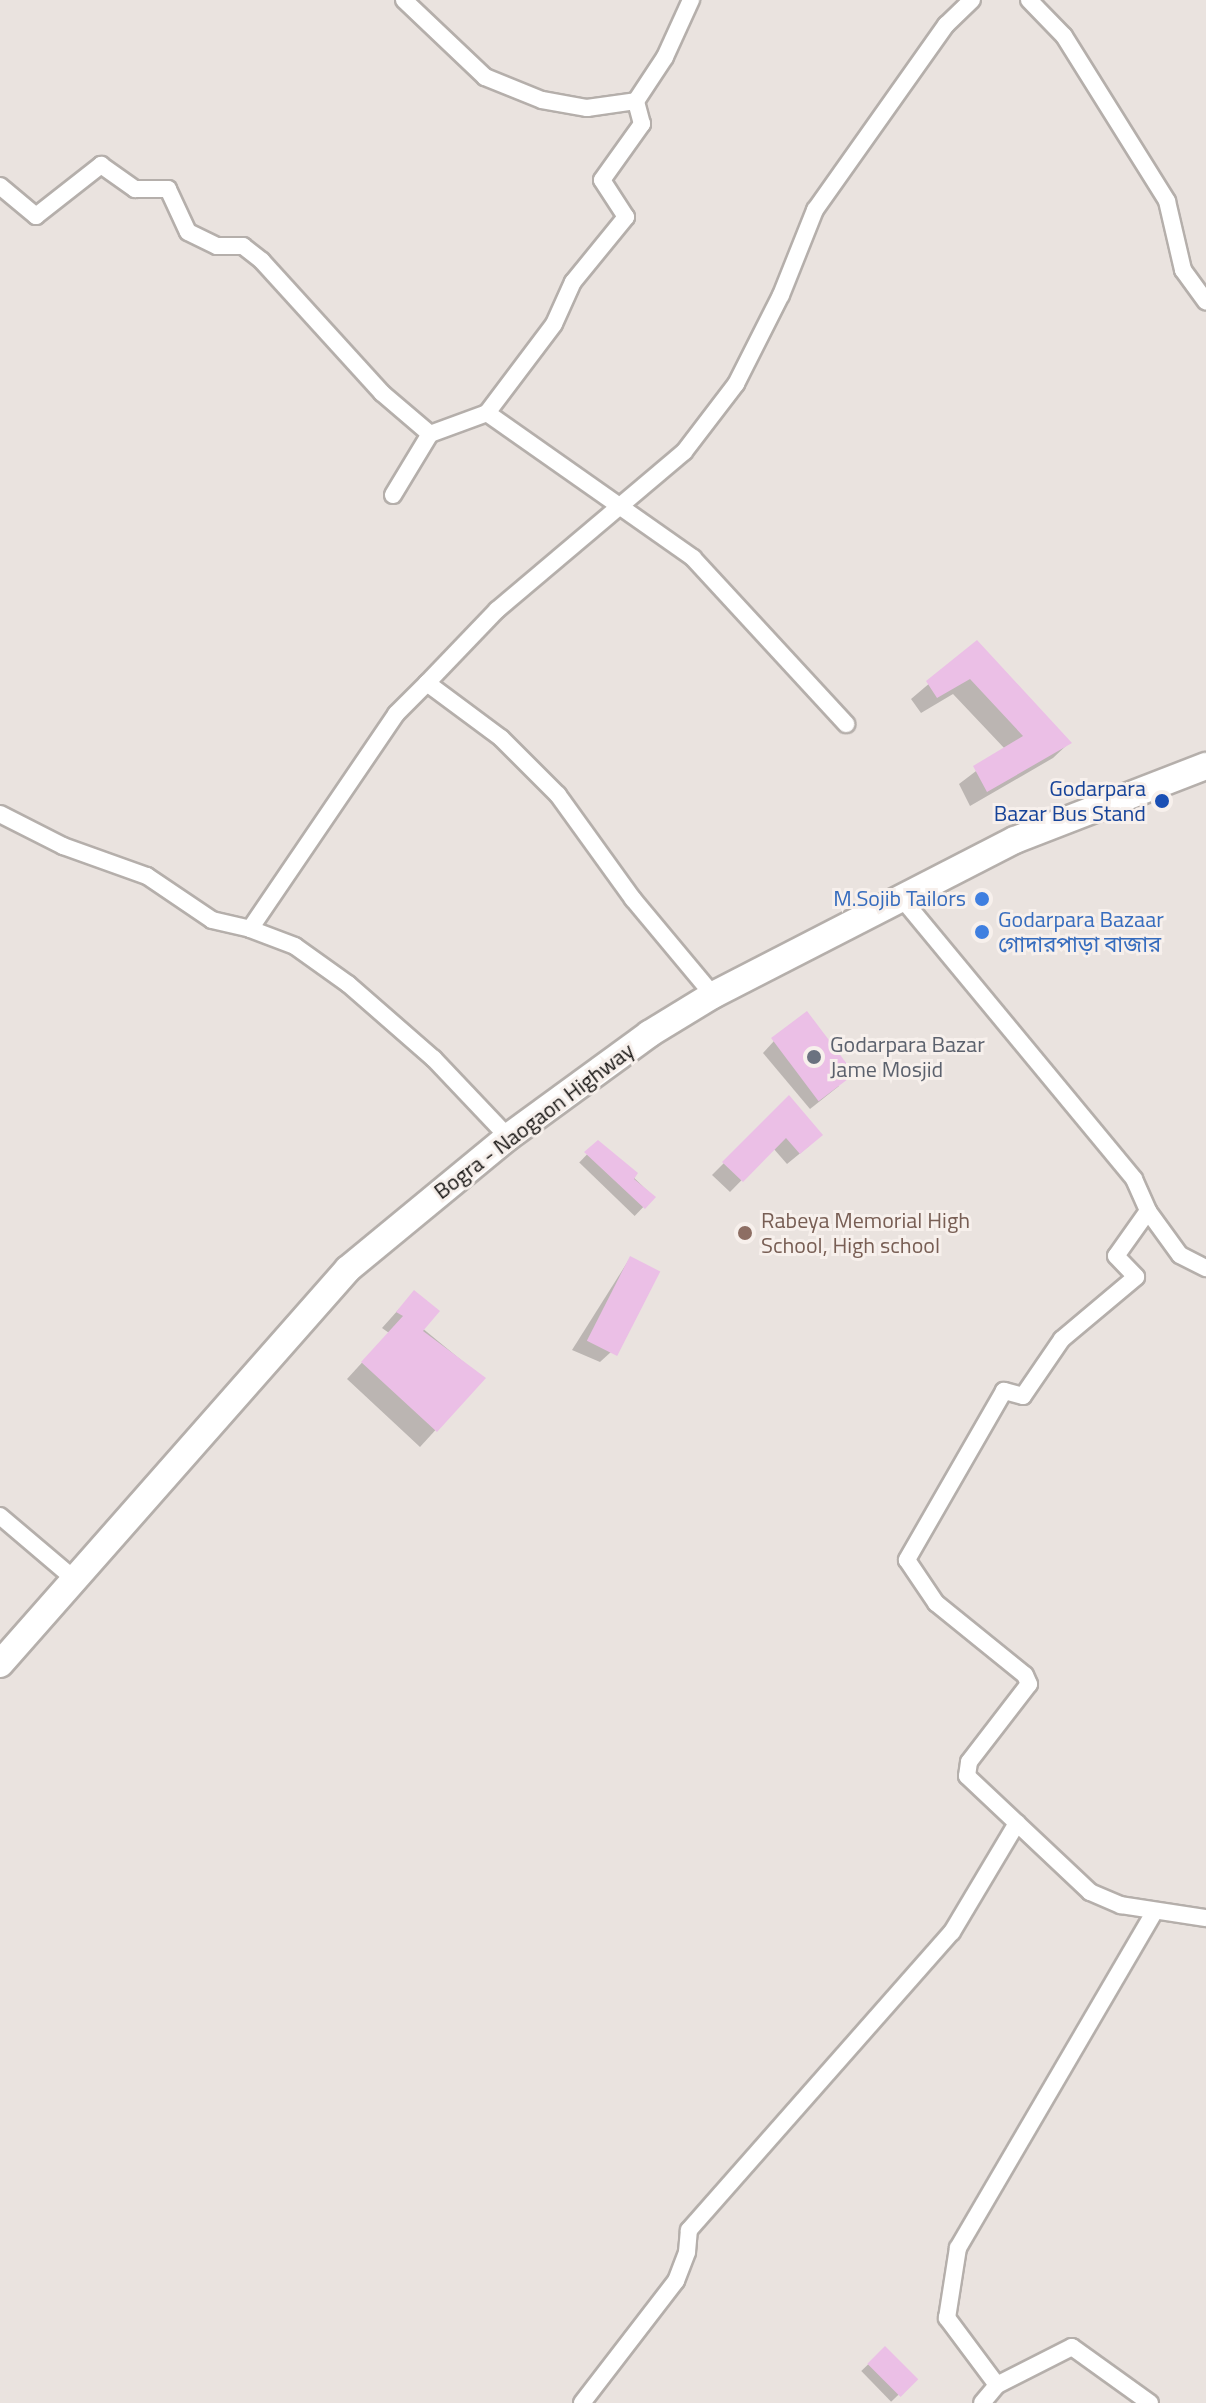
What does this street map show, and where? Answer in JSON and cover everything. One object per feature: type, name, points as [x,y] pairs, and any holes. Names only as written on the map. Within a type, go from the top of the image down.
[{"type":"main road","name":"Bogra - Naogaon Highway","points":[[0,1664],[348,1269],[508,1137],[649,1034],[713,995],[900,896],[1015,840],[1206,766]]},
{"type":"street","points":[[404,0],[485,77],[542,100],[587,108],[636,101]]},
{"type":"street","points":[[393,495],[430,434],[487,413],[554,324],[581,272],[626,217],[602,180],[642,124],[636,101],[665,57],[691,0]]},
{"type":"street","points":[[250,929],[396,714],[497,610],[684,452],[736,384],[781,295],[815,210],[946,25],[972,0]]},
{"type":"street","points":[[1029,0],[1064,36],[1167,201],[1183,270],[1206,302]]},
{"type":"street","points":[[0,186],[36,216],[101,165],[135,189],[168,189],[188,232],[217,246],[243,246],[262,261],[382,393],[430,434]]},
{"type":"street","points":[[487,413],[693,558],[846,724]]},
{"type":"street","points":[[427,683],[501,738],[558,795],[633,899],[713,995]]},
{"type":"street","points":[[0,814],[63,846],[147,876],[212,920],[250,929],[295,946],[348,984],[434,1059],[508,1137]]},
{"type":"street","points":[[900,896],[1134,1179],[1148,1211],[1180,1255],[1206,1268]]},
{"type":"street","points":[[1148,1211],[1144,1224],[1116,1256],[1136,1277],[1062,1339],[1023,1396],[1004,1391],[907,1560],[936,1603],[1025,1675],[1029,1684],[969,1762],[967,1776],[1090,1892],[1154,1912],[1206,1918]]},
{"type":"street","points":[[0,1516],[73,1578]]},
{"type":"street","points":[[582,2403],[676,2281],[687,2252],[689,2230],[952,1932],[1017,1823]]},
{"type":"street","points":[[997,2385],[947,2318],[958,2248],[1154,1912]]},
{"type":"street","points":[[982,2403],[997,2385],[1072,2347],[1150,2403]]},
{"type":"building","points":[[977,640],[1072,743],[987,792],[973,766],[1023,736],[970,679],[937,698],[926,681]]},
{"type":"building","name":"Godarpara Bazar Jame Mosjid","points":[[807,1011],[855,1074],[819,1101],[771,1038]]},
{"type":"building","points":[[789,1095],[823,1135],[800,1154],[786,1138],[743,1182],[722,1162]]},
{"type":"building","points":[[598,1140],[638,1173],[634,1179],[656,1197],[645,1209],[584,1152]]},
{"type":"building","points":[[630,1256],[660,1271],[617,1356],[587,1341]]},
{"type":"building","points":[[414,1290],[440,1311],[423,1331],[486,1378],[437,1432],[361,1362],[403,1316],[396,1312]]},
{"type":"building","points":[[885,2346],[918,2379],[901,2397],[867,2364]]},
{"type":"place","name":"Godarpara Bazar Bus Stand","points":[[1162,801]]},
{"type":"place","name":"M.Sojib Tailors","points":[[982,899]]},
{"type":"place","name":"Godarpara Bazaar গোদারপাড়া বাজার","points":[[982,932]]},
{"type":"place","name":"Godarpara Bazar Jame Mosjid","points":[[814,1057]]},
{"type":"place","name":"Rabeya Memorial High School, High school","points":[[745,1233]]}]
